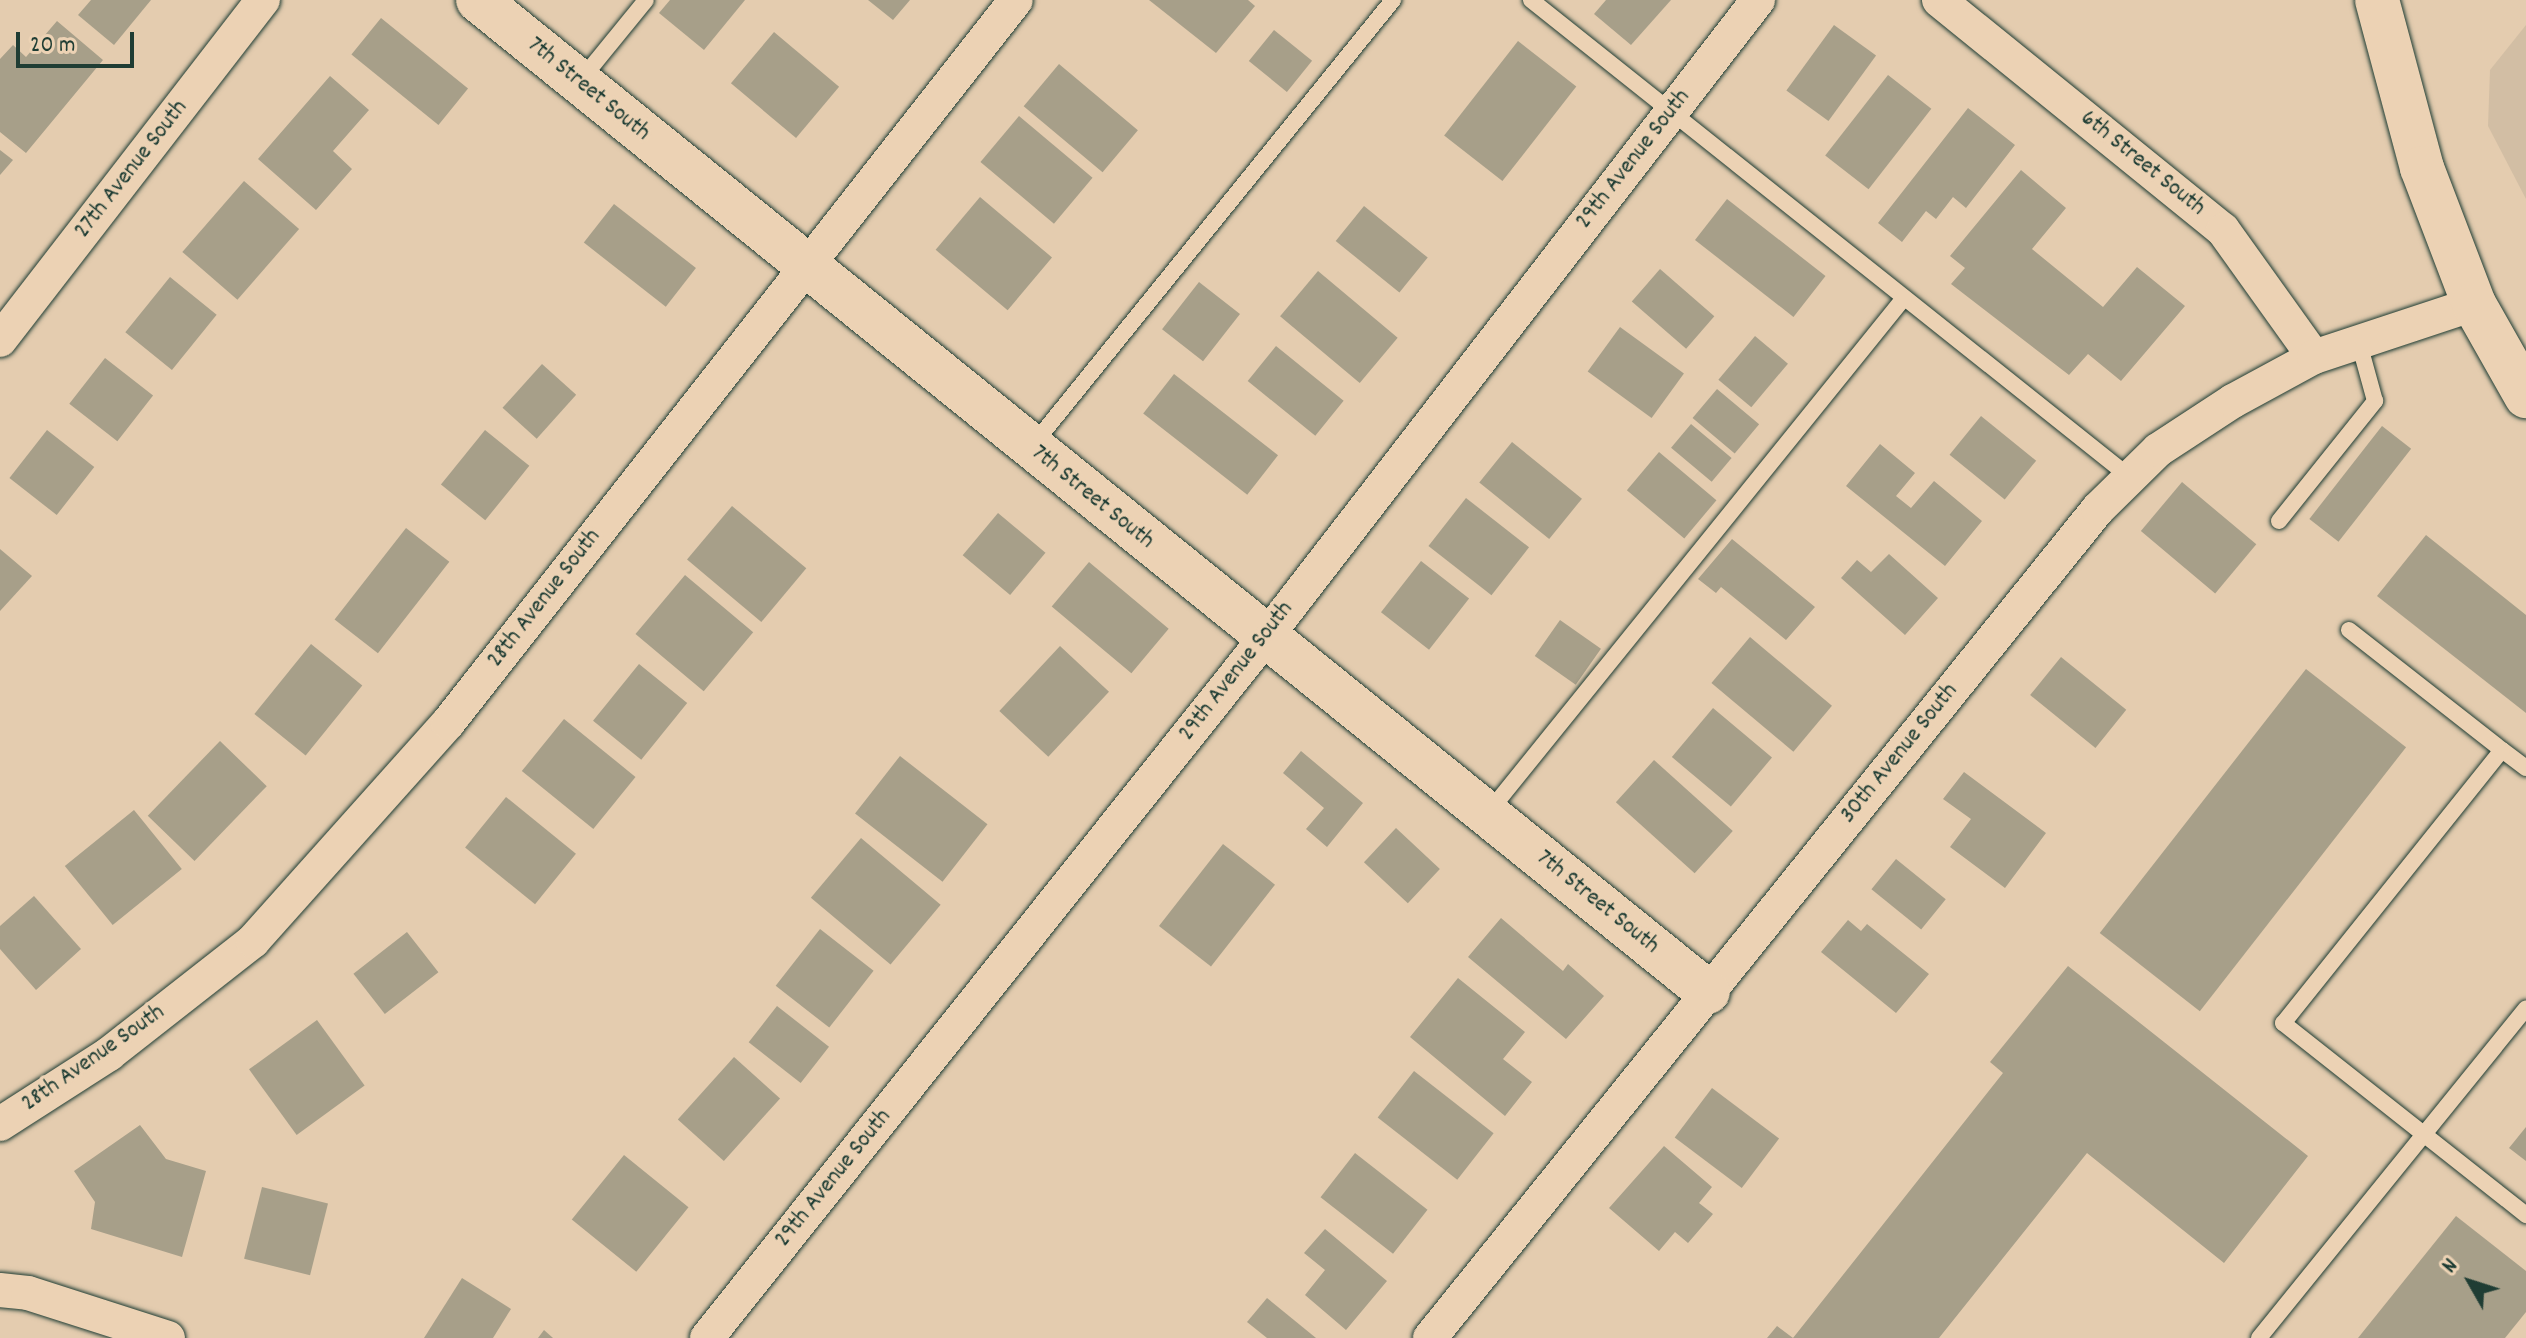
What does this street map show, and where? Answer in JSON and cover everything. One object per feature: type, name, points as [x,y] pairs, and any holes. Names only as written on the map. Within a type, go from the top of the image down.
[{"type":"street","name":"27th Avenue South","points":[[0,340],[263,0]]},
{"type":"street","name":"7th Street South","points":[[478,0],[1030,449],[1708,992]]},
{"type":"street","name":"28th Avenue South","points":[[0,1124],[109,1054],[253,941],[448,723],[1016,0]]},
{"type":"street","name":"29th Avenue South","points":[[707,1338],[1266,637],[1758,0]]},
{"type":"street","name":"6th Street South","points":[[1939,0],[2223,230],[2314,357]]},
{"type":"street","points":[[2377,0],[2422,168],[2474,304],[2526,396]]},
{"type":"street","name":"30th Avenue South","points":[[1430,1338],[2098,509],[2158,450],[2233,401],[2314,357],[2474,304]]},
{"type":"street","points":[[0,1290],[28,1293],[168,1338]]},
{"type":"lane","points":[[579,83],[646,0]]},
{"type":"lane","points":[[1030,449],[1393,0]]},
{"type":"lane","points":[[1531,0],[1670,114],[2131,478]]},
{"type":"lane","points":[[1487,814],[1904,298]]},
{"type":"lane","points":[[2279,521],[2375,401],[2359,343]]},
{"type":"lane","points":[[2349,630],[2526,768]]},
{"type":"lane","points":[[2502,750],[2283,1023],[2526,1215]]},
{"type":"lane","points":[[2259,1338],[2526,1008]]},
{"type":"shaded area","points":[[2526,25],[2526,199],[2488,126],[2490,70]]},
{"type":"building","points":[[91,0],[151,0],[114,45],[78,15]]},
{"type":"building","points":[[670,0],[745,0],[704,50],[659,13]]},
{"type":"building","points":[[868,0],[910,0],[893,20]]},
{"type":"building","points":[[1149,0],[1248,0],[1255,6],[1216,53]]},
{"type":"building","points":[[1606,0],[1671,0],[1631,45],[1594,14]]},
{"type":"building","points":[[381,18],[468,88],[438,125],[351,55]]},
{"type":"building","points":[[57,21],[103,60],[26,153],[0,132],[0,59],[13,45],[26,57]]},
{"type":"building","points":[[1834,25],[1876,56],[1828,121],[1786,91]]},
{"type":"building","points":[[1274,30],[1312,61],[1287,92],[1249,61]]},
{"type":"building","points":[[774,32],[839,87],[796,138],[731,83]]},
{"type":"building","points":[[1518,41],[1576,87],[1502,181],[1444,136]]},
{"type":"building","points":[[1059,64],[1138,130],[1103,172],[1024,106]]},
{"type":"building","points":[[1888,75],[1931,109],[1869,189],[1825,155]]},
{"type":"building","points":[[330,76],[369,110],[333,151],[352,169],[316,210],[258,159]]},
{"type":"building","points":[[1968,108],[2015,145],[1966,208],[1953,197],[1936,219],[1926,211],[1902,242],[1878,223]]},
{"type":"building","points":[[1019,116],[1093,178],[1054,224],[980,162]]},
{"type":"building","points":[[0,150],[13,160],[0,175]]},
{"type":"building","points":[[2021,170],[2066,208],[2032,249],[2103,307],[2137,267],[2185,306],[2121,381],[2088,354],[2069,375],[1951,284],[1965,268],[1950,256]]},
{"type":"building","points":[[244,181],[299,229],[237,300],[182,252]]},
{"type":"building","points":[[980,197],[1052,257],[1008,310],[936,250]]},
{"type":"building","points":[[1727,199],[1826,276],[1793,317],[1695,240]]},
{"type":"building","points":[[614,204],[696,268],[666,307],[584,243]]},
{"type":"building","points":[[1364,206],[1428,258],[1399,293],[1336,241]]},
{"type":"building","points":[[1660,269],[1714,316],[1686,349],[1632,301]]},
{"type":"building","points":[[1318,271],[1398,338],[1360,383],[1280,316]]},
{"type":"building","points":[[170,277],[217,315],[172,370],[125,332]]},
{"type":"building","points":[[1199,282],[1240,314],[1203,361],[1162,329]]},
{"type":"building","points":[[1620,327],[1684,373],[1652,418],[1588,371]]},
{"type":"building","points":[[1755,336],[1788,364],[1751,407],[1718,380]]},
{"type":"building","points":[[1276,346],[1344,401],[1315,436],[1248,381]]},
{"type":"building","points":[[105,358],[153,396],[117,441],[69,404]]},
{"type":"building","points":[[542,364],[576,395],[537,439],[503,408]]},
{"type":"building","points":[[1174,374],[1278,455],[1247,495],[1143,413]]},
{"type":"building","points":[[1717,389],[1759,424],[1735,453],[1693,418]]},
{"type":"building","points":[[1981,416],[2036,461],[2005,500],[1950,455]]},
{"type":"building","points":[[1691,424],[1732,458],[1712,482],[1671,448]]},
{"type":"building","points":[[2382,426],[2411,449],[2339,542],[2309,519]]},
{"type":"building","points":[[47,430],[94,467],[57,515],[9,478]]},
{"type":"building","points":[[485,430],[529,466],[485,520],[441,484]]},
{"type":"building","points":[[1512,442],[1582,499],[1549,539],[1479,482]]},
{"type":"building","points":[[1880,444],[1915,473],[1896,496],[1911,508],[1934,481],[1982,521],[1945,566],[1846,486]]},
{"type":"building","points":[[1659,452],[1716,500],[1684,539],[1627,490]]},
{"type":"building","points":[[2182,482],[2256,544],[2215,593],[2141,531]]},
{"type":"building","points":[[1466,498],[1529,547],[1491,595],[1428,546]]},
{"type":"building","points":[[732,506],[806,568],[761,622],[687,560]]},
{"type":"building","points":[[998,513],[1045,553],[1010,595],[963,555]]},
{"type":"building","points":[[406,528],[449,562],[378,653],[335,619]]},
{"type":"building","points":[[2426,535],[2526,615],[2526,713],[2377,596]]},
{"type":"building","points":[[1732,539],[1815,607],[1786,640],[1721,587],[1716,593],[1698,579]]},
{"type":"building","points":[[0,549],[32,576],[0,611]]},
{"type":"building","points":[[1889,554],[1938,598],[1905,635],[1841,578],[1857,560],[1871,572]]},
{"type":"building","points":[[1421,561],[1469,599],[1429,650],[1381,612]]},
{"type":"building","points":[[1089,562],[1169,629],[1131,673],[1052,606]]},
{"type":"building","points":[[685,575],[753,632],[704,691],[636,634]]},
{"type":"building","points":[[1560,620],[1601,649],[1576,685],[1535,656]]},
{"type":"building","points":[[1750,637],[1832,706],[1793,752],[1711,683]]},
{"type":"building","points":[[311,644],[362,686],[306,755],[254,714]]},
{"type":"building","points":[[1060,646],[1109,692],[1048,757],[999,711]]},
{"type":"building","points":[[2061,657],[2126,710],[2095,748],[2030,695]]},
{"type":"building","points":[[639,664],[687,703],[641,760],[593,721]]},
{"type":"building","points":[[2306,669],[2406,747],[2200,1011],[2100,933]]},
{"type":"building","points":[[1713,708],[1772,757],[1731,807],[1672,757]]},
{"type":"building","points":[[564,719],[635,777],[593,829],[522,771]]},
{"type":"building","points":[[220,741],[267,786],[195,861],[148,816]]},
{"type":"building","points":[[1301,751],[1363,803],[1327,847],[1306,829],[1324,808],[1283,773]]},
{"type":"building","points":[[900,756],[987,824],[943,882],[855,814]]},
{"type":"building","points":[[1654,760],[1733,831],[1695,873],[1616,802]]},
{"type":"building","points":[[1964,772],[2046,833],[2005,888],[1950,847],[1971,819],[1943,799]]},
{"type":"building","points":[[506,797],[576,854],[535,904],[465,848]]},
{"type":"building","points":[[134,810],[182,869],[113,925],[65,866]]},
{"type":"building","points":[[1396,828],[1440,869],[1408,903],[1364,862]]},
{"type":"building","points":[[861,838],[941,905],[891,965],[811,898]]},
{"type":"building","points":[[1223,844],[1275,885],[1211,967],[1159,926]]},
{"type":"building","points":[[1896,859],[1946,899],[1921,930],[1871,889]]},
{"type":"building","points":[[34,896],[81,949],[36,990],[0,949],[0,926]]},
{"type":"building","points":[[1501,918],[1563,971],[1568,964],[1604,996],[1566,1039],[1468,957]]},
{"type":"building","points":[[1848,920],[1861,931],[1867,924],[1929,974],[1896,1013],[1821,952]]},
{"type":"building","points":[[820,929],[874,971],[829,1028],[776,986]]},
{"type":"building","points":[[407,932],[438,972],[385,1014],[353,974]]},
{"type":"building","points":[[2068,966],[2308,1156],[2224,1263],[2087,1153],[1939,1338],[1793,1338],[2003,1073],[1990,1062]]},
{"type":"building","points":[[1458,978],[1525,1032],[1503,1059],[1532,1082],[1505,1116],[1410,1037]]},
{"type":"building","points":[[777,1006],[829,1047],[801,1083],[749,1042]]},
{"type":"building","points":[[317,1020],[365,1086],[297,1135],[249,1069]]},
{"type":"building","points":[[734,1057],[780,1098],[724,1161],[678,1119]]},
{"type":"building","points":[[1414,1071],[1494,1133],[1457,1180],[1378,1117]]},
{"type":"building","points":[[1712,1088],[1779,1139],[1742,1188],[1675,1138]]},
{"type":"building","points":[[140,1125],[166,1159],[206,1171],[182,1257],[91,1229],[95,1202],[74,1171]]},
{"type":"building","points":[[2526,1127],[2526,1161],[2509,1148]]},
{"type":"building","points":[[1664,1146],[1712,1187],[1699,1203],[1713,1214],[1688,1243],[1675,1232],[1659,1251],[1609,1208]]},
{"type":"building","points":[[1355,1153],[1427,1210],[1393,1254],[1321,1197]]},
{"type":"building","points":[[624,1155],[689,1207],[636,1272],[572,1220]]},
{"type":"building","points":[[262,1187],[328,1203],[310,1275],[244,1259]]},
{"type":"building","points":[[2456,1216],[2526,1271],[2526,1312],[2505,1338],[2358,1338]]},
{"type":"building","points":[[1325,1229],[1387,1281],[1346,1330],[1305,1295],[1325,1270],[1304,1253]]},
{"type":"building","points":[[462,1278],[511,1309],[493,1338],[424,1338]]},
{"type":"building","points":[[1267,1298],[1316,1338],[1267,1338],[1247,1322]]},
{"type":"building","points":[[1777,1326],[1793,1338],[1767,1338]]},
{"type":"building","points":[[544,1330],[553,1338],[538,1338]]}]
